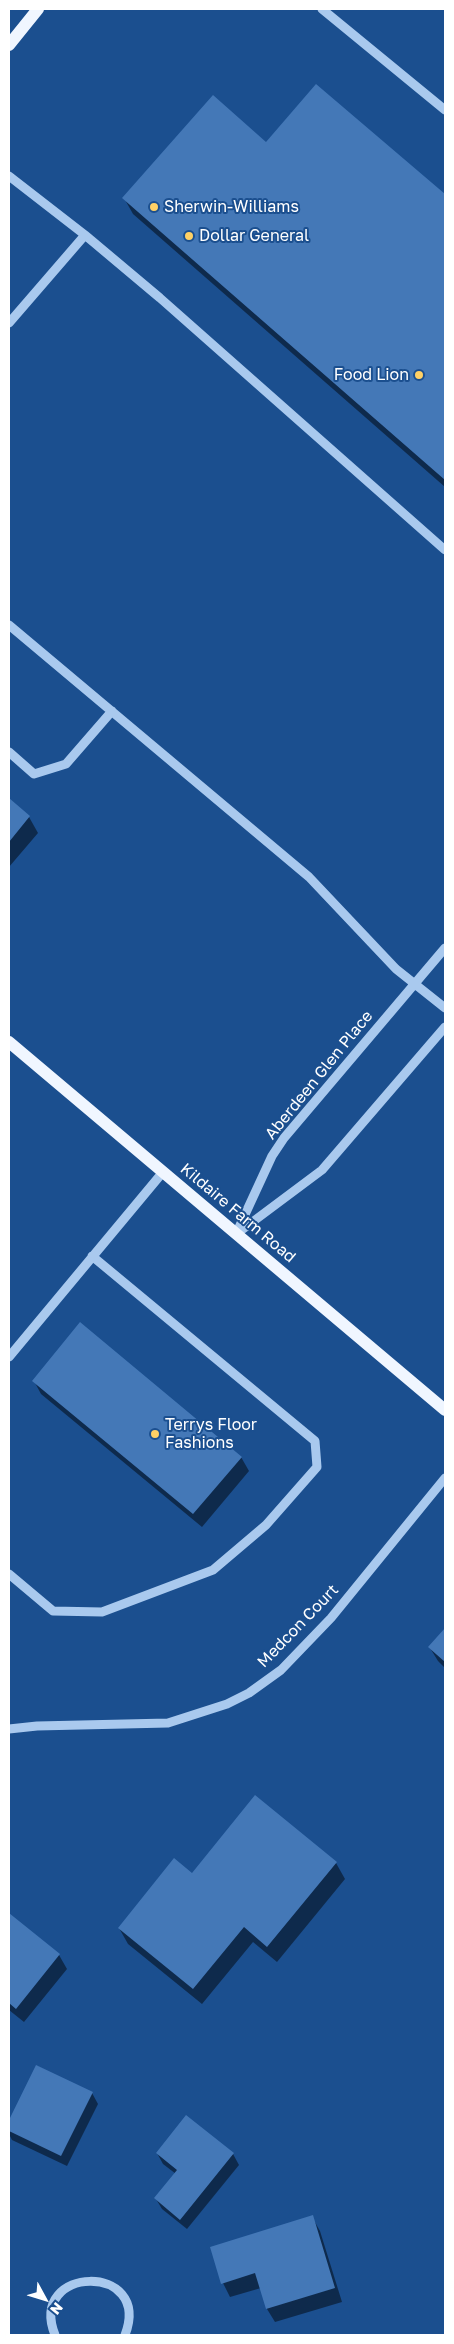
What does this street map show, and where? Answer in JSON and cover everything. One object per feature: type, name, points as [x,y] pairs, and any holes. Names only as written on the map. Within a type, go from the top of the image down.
[{"type":"main road","points":[[9,45],[38,9]]},
{"type":"main road","name":"Kildaire Farm Road","points":[[9,1042],[445,1410]]},
{"type":"street","points":[[322,9],[445,110]]},
{"type":"street","points":[[9,176],[85,235],[160,298],[445,550]]},
{"type":"street","points":[[9,323],[85,235]]},
{"type":"street","points":[[9,625],[308,877],[396,969],[445,1008]]},
{"type":"street","points":[[9,752],[34,774],[66,764],[112,711]]},
{"type":"street","name":"Aberdeen Glen Place","points":[[236,1234],[272,1156],[284,1138],[445,948]]},
{"type":"street","points":[[236,1234],[322,1170],[445,1027]]},
{"type":"street","points":[[9,1357],[163,1172]]},
{"type":"street","points":[[9,1574],[53,1611],[102,1612],[213,1570],[266,1525],[317,1467],[315,1441],[92,1256]]},
{"type":"street","name":"Medcon Court","points":[[9,1729],[37,1726],[168,1723],[220,1706],[249,1693],[282,1670],[331,1618],[445,1478]]},
{"type":"street","points":[[55,2335],[51,2322],[52,2310],[57,2298],[65,2289],[76,2283],[88,2280],[100,2281],[112,2286],[122,2296],[127,2308],[129,2321],[124,2335]]},
{"type":"building","points":[[316,84],[445,194],[445,480],[122,198],[213,95],[266,142]]},
{"type":"building","points":[[9,798],[30,816],[9,842]]},
{"type":"building","points":[[80,1322],[242,1457],[193,1514],[32,1381]]},
{"type":"building","points":[[445,1628],[445,1662],[428,1647]]},
{"type":"building","points":[[255,1795],[337,1862],[267,1947],[244,1927],[193,1989],[118,1928],[174,1858],[192,1873]]},
{"type":"building","points":[[9,1913],[60,1954],[16,2009],[9,2003]]},
{"type":"building","points":[[36,2065],[93,2092],[61,2156],[9,2131],[9,2120]]},
{"type":"building","points":[[186,2115],[234,2153],[180,2220],[154,2198],[177,2170],[156,2153]]},
{"type":"building","points":[[313,2215],[335,2288],[266,2309],[255,2273],[221,2284],[210,2247]]},
{"type":"place","name":"Sherwin-Williams","points":[[154,207]]},
{"type":"place","name":"Dollar General","points":[[189,236]]},
{"type":"place","name":"Food Lion","points":[[419,375]]},
{"type":"place","name":"Terrys Floor Fashions","points":[[155,1434]]}]
